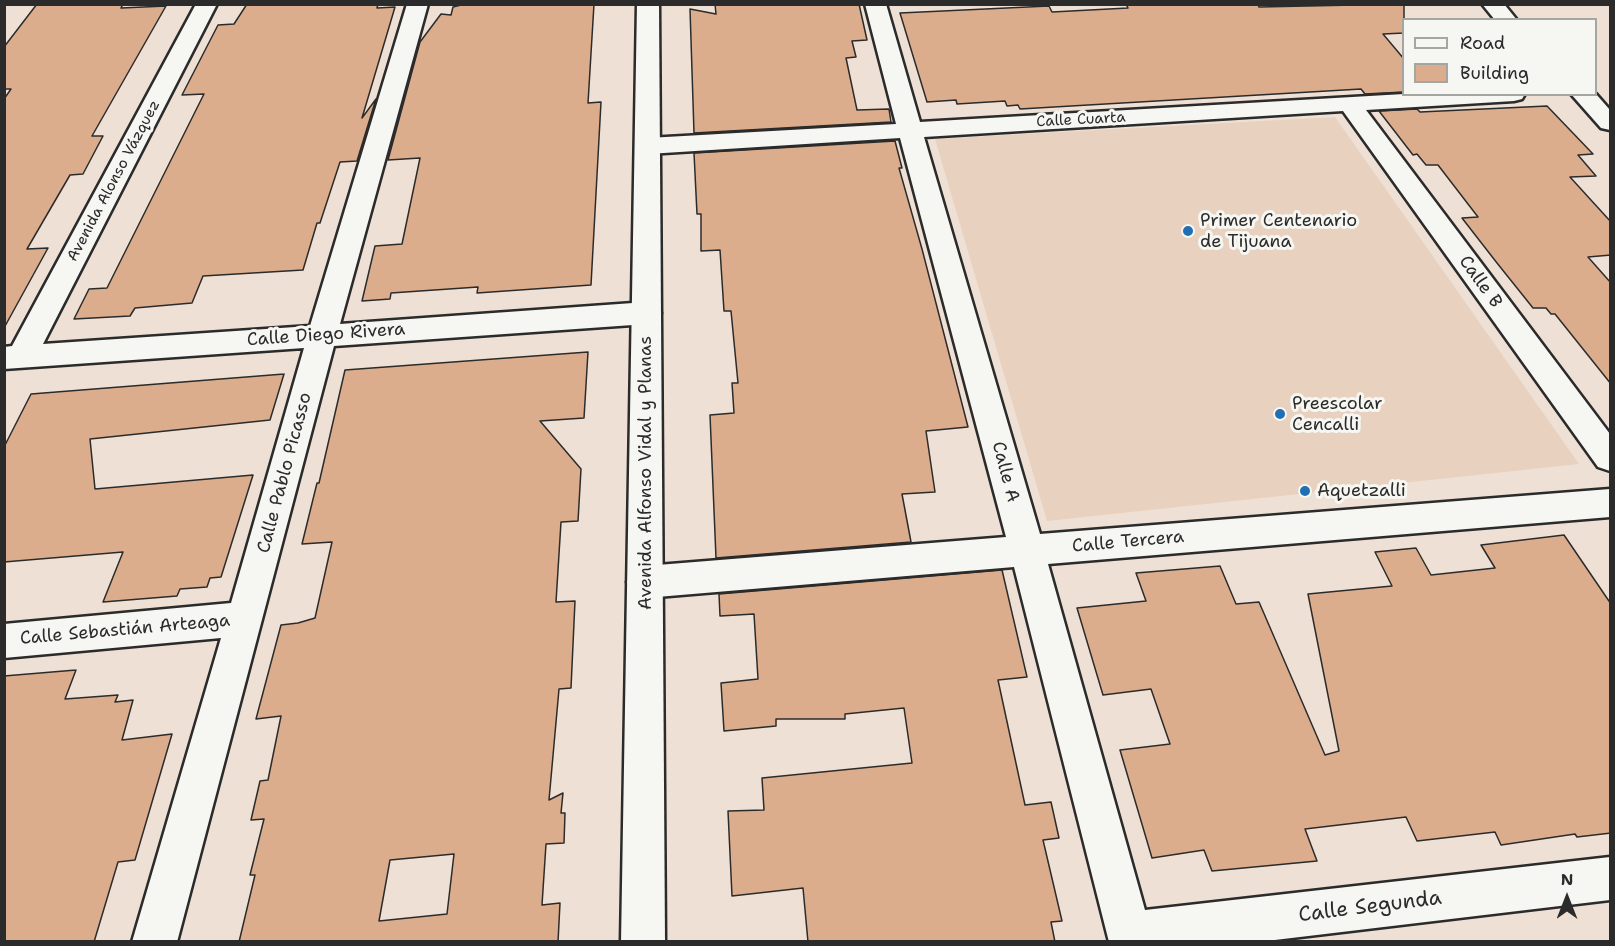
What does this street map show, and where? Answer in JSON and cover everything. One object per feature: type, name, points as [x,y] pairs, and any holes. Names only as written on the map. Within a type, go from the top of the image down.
[{"type":"street","name":"Avenida Alonso Vázquez","points":[[13,358],[207,4]]},
{"type":"street","name":"Calle Pablo Picasso","points":[[154,942],[322,336],[418,4]]},
{"type":"street","name":"Avenida Alfonso Vidal y Planas","points":[[643,942],[648,4]]},
{"type":"street","points":[[875,5],[884,4]]},
{"type":"street","points":[[1492,4],[1505,18]]},
{"type":"street","name":"Calle A","points":[[875,5],[1027,550],[1131,938]]},
{"type":"street","name":"Calle Cuarta","points":[[648,146],[1484,96]]},
{"type":"street","points":[[1584,96],[1611,123]]},
{"type":"street","name":"Calle B","points":[[1350,105],[1611,459]]},
{"type":"street","name":"Calle Diego Rivera","points":[[13,358],[647,313]]},
{"type":"street","name":"Calle Tercera","points":[[645,582],[1611,503]]},
{"type":"street","name":"Calle Sebastián Arteaga","points":[[4,641],[245,620]]},
{"type":"street","name":"Calle Segunda","points":[[1131,938],[1611,879]]},
{"type":"shaded area","points":[[1335,117],[1579,464],[1047,521],[935,139]]},
{"type":"building","points":[[37,4],[123,4],[121,8],[166,6],[92,136],[103,136],[83,174],[70,175],[27,249],[48,248],[4,328],[4,99],[11,89],[4,89],[4,47]]},
{"type":"building","points":[[247,4],[378,4],[377,8],[395,7],[362,118],[376,99],[357,161],[340,162],[320,223],[317,223],[303,270],[203,276],[192,303],[135,308],[130,316],[74,319],[89,289],[107,288],[204,94],[182,95],[218,25],[234,24]]},
{"type":"building","points":[[465,4],[594,4],[588,103],[601,102],[591,285],[477,293],[478,287],[391,293],[390,299],[362,301],[375,246],[402,244],[420,158],[388,160],[420,42],[441,14],[451,15],[453,7]]},
{"type":"building","points":[[715,4],[859,4],[867,40],[852,41],[856,57],[846,58],[857,110],[889,109],[891,122],[694,133],[690,9],[716,14]]},
{"type":"building","points":[[1126,4],[1258,4],[1259,7],[1404,4],[1402,33],[1383,34],[1402,57],[1402,92],[1365,94],[1361,89],[1020,109],[1018,105],[1007,106],[1005,101],[957,104],[956,100],[927,102],[900,13],[1049,6],[1052,12],[1128,8]]},
{"type":"building","points":[[1547,106],[1593,154],[1578,155],[1596,176],[1570,177],[1611,222],[1611,255],[1588,257],[1611,283],[1611,384],[1555,314],[1551,314],[1546,308],[1533,308],[1462,218],[1478,217],[1438,165],[1426,165],[1417,154],[1413,155],[1379,111],[1417,109],[1420,112]]},
{"type":"building","points":[[895,141],[902,168],[899,168],[968,427],[926,431],[935,492],[902,494],[911,542],[716,558],[710,415],[734,413],[732,383],[738,383],[731,311],[724,311],[720,250],[701,251],[701,214],[697,214],[694,153]]},
{"type":"building","points":[[588,352],[584,418],[540,421],[581,469],[578,521],[561,522],[556,602],[575,601],[571,688],[559,689],[549,800],[563,793],[561,813],[565,813],[564,843],[546,844],[542,905],[560,903],[558,942],[239,942],[255,875],[250,875],[264,819],[251,820],[260,781],[268,780],[281,716],[256,719],[281,625],[315,618],[332,542],[302,544],[317,483],[319,483],[345,370]],"holes":[[[454,854],[447,914],[379,921],[390,860]]]},
{"type":"building","points":[[284,374],[270,420],[90,439],[95,489],[253,475],[221,577],[210,578],[207,587],[180,589],[177,596],[103,602],[123,552],[4,562],[4,447],[31,394]]},
{"type":"building","points":[[1564,535],[1611,604],[1611,833],[1577,837],[1575,834],[1501,845],[1495,832],[1417,841],[1406,817],[1305,829],[1317,861],[1212,871],[1204,850],[1152,858],[1120,750],[1170,744],[1151,689],[1103,695],[1077,608],[1146,601],[1136,573],[1220,566],[1236,604],[1259,602],[1325,755],[1339,751],[1308,594],[1392,586],[1375,552],[1416,548],[1431,575],[1495,568],[1481,545]]},
{"type":"building","points":[[1002,570],[1027,677],[998,680],[1025,805],[1051,802],[1059,838],[1043,840],[1062,921],[1051,922],[1055,942],[808,942],[803,888],[732,896],[728,811],[764,810],[762,778],[912,763],[904,708],[845,714],[845,719],[776,719],[776,726],[724,731],[721,683],[758,679],[754,614],[720,616],[719,594]]},
{"type":"building","points":[[76,670],[65,699],[118,695],[115,702],[133,700],[122,740],[172,734],[135,860],[118,862],[94,942],[4,942],[4,676]]},
{"type":"place","name":"Primer Centenario de Tijuana","points":[[1188,231]]},
{"type":"place","name":"Preescolar Cencalli","points":[[1280,414]]},
{"type":"place","name":"Aquetzalli","points":[[1305,491]]}]
